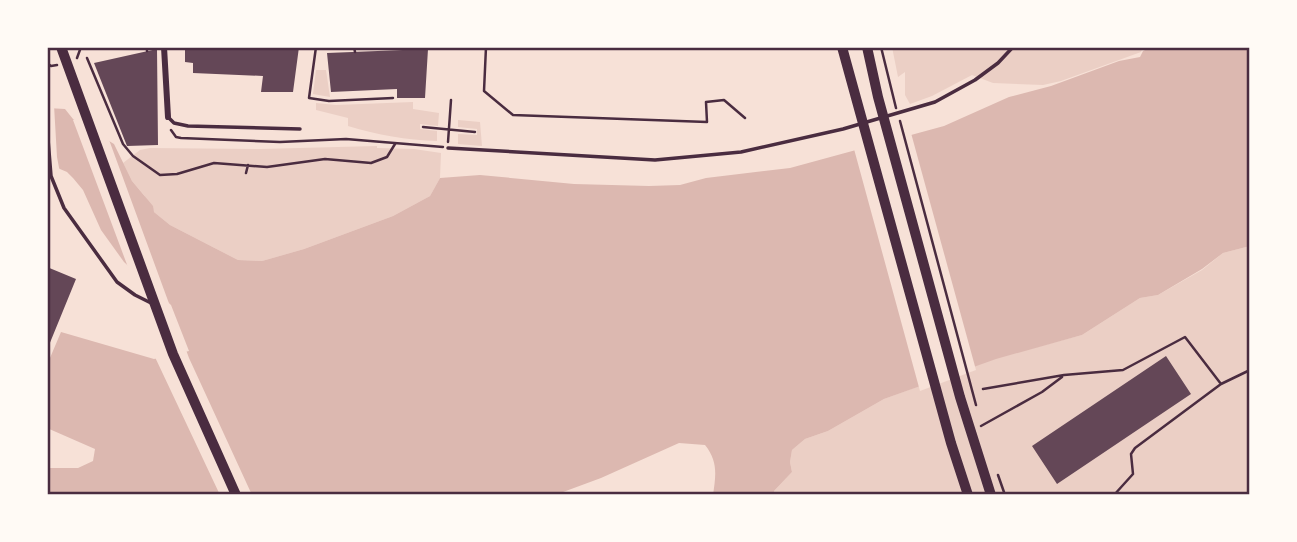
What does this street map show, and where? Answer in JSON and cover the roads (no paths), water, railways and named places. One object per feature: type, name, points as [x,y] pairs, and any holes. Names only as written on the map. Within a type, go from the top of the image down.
[{"type":"main road","points":[[842,47],[968,495]]},
{"type":"main road","points":[[867,47],[878,97],[960,397],[990,495]]},
{"type":"main road","points":[[63,48],[85,116],[173,354],[236,495]]},
{"type":"street","points":[[164,47],[168,117]]},
{"type":"lane","points":[[448,148],[655,160],[741,152],[843,129],[936,102],[975,80],[998,63],[1013,47]]},
{"type":"lane","points":[[168,117],[174,123],[188,126],[300,129]]},
{"type":"lane","points":[[47,127],[52,181],[64,208],[117,282],[155,305]]}]
